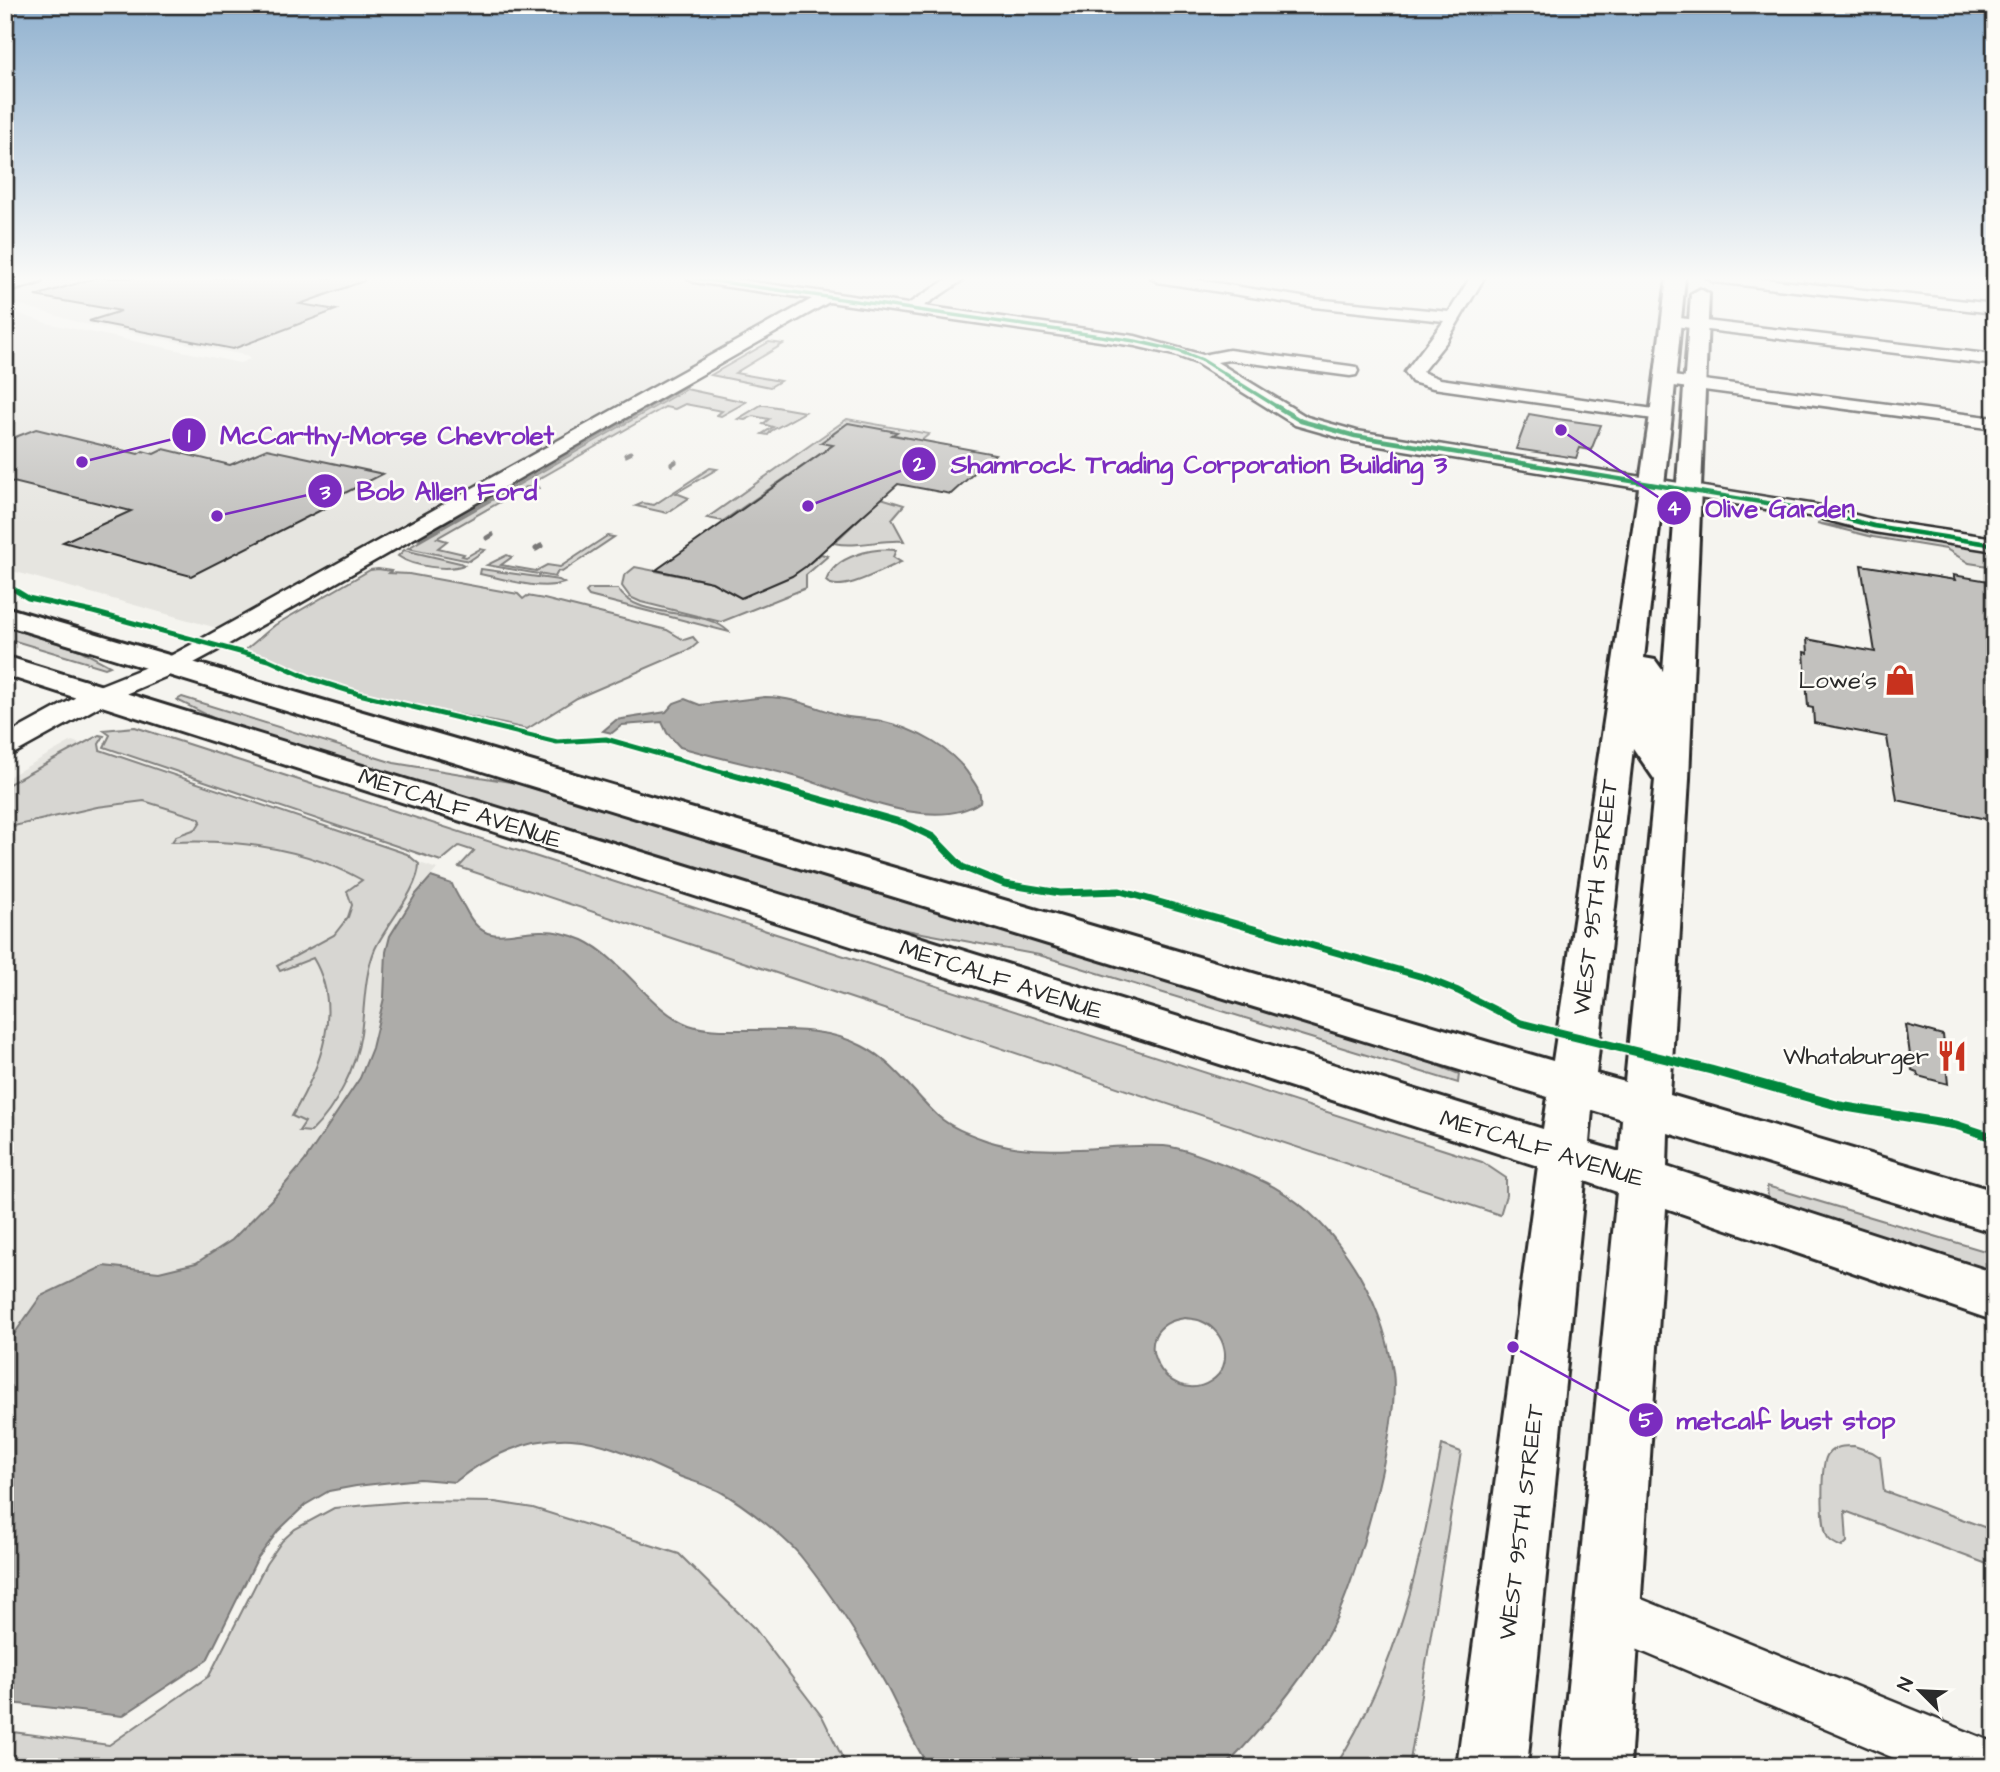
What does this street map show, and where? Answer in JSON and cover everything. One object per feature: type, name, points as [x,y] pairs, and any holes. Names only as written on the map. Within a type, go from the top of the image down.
[{"type":"main road","name":"WEST 95TH STREET","points":[[1595,1767],[1640,1227],[1646,1108],[1672,779],[1687,494],[1676,361]]},
{"type":"main road","name":"WEST 95TH STREET","points":[[1492,1767],[1573,1086],[1649,488],[1661,415],[1679,382],[1686,361]]},
{"type":"main road","name":"METCALF AVENUE","points":[[5,616],[986,907],[1995,1212]]},
{"type":"main road","points":[[1626,663],[1647,669],[1647,742],[1657,761],[1672,779]]},
{"type":"main road","name":"METCALF AVENUE","points":[[5,665],[1641,1179],[1995,1297]]},
{"type":"street","points":[[5,771],[113,699],[714,361]]},
{"type":"street","points":[[1203,361],[1301,421],[1308,428],[1361,445],[1687,494],[1818,520],[1848,521],[1995,545]]},
{"type":"street","points":[[1272,361],[1350,371]]},
{"type":"street","points":[[1422,361],[1413,372],[1418,378],[1439,384],[1661,415]]},
{"type":"street","points":[[1679,382],[1995,424]]},
{"type":"street","points":[[5,747],[113,699]]},
{"type":"street","points":[[1606,1611],[1984,1767]]},
{"type":"shaded area","points":[[5,361],[229,361],[240,363],[246,361],[699,361],[217,628],[5,569]]},
{"type":"shaded area","points":[[736,361],[755,361],[735,373],[780,381],[770,387],[711,375]]},
{"type":"shaded area","points":[[687,386],[419,540],[417,539],[602,432]]},
{"type":"shaded area","points":[[686,389],[746,402],[721,416],[717,415],[722,411],[685,404],[675,409],[665,407],[532,483],[540,488],[526,487],[437,538],[447,541],[438,548],[464,554],[462,556],[466,557],[480,549],[485,550],[469,561],[408,548]]},
{"type":"shaded area","points":[[761,405],[805,412],[768,435],[762,434],[773,427],[763,424],[769,419],[753,416],[745,420],[738,419]]},
{"type":"shaded area","points":[[847,419],[929,434],[921,441],[848,423],[821,442],[833,445],[723,521],[707,518]]},
{"type":"shaded area","points":[[710,468],[717,469],[676,493],[689,498],[667,513],[636,506],[643,503],[654,505]]},
{"type":"shaded area","points":[[881,498],[904,505],[892,519],[904,541],[851,545],[834,543]]},
{"type":"shaded area","points":[[1817,523],[1995,551],[1995,567],[1969,563],[1946,549],[1873,537]]},
{"type":"shaded area","points":[[607,536],[614,537],[562,572],[558,571],[555,577],[487,565],[507,555],[512,557],[501,565],[536,571],[547,565],[560,567]]},
{"type":"shaded area","points":[[404,550],[464,565],[449,568],[421,565],[398,556]]},
{"type":"shaded area","points":[[877,550],[896,550],[893,557],[901,562],[873,575],[841,585],[826,581],[831,572],[846,559]]},
{"type":"shaded area","points":[[821,554],[828,556],[806,575],[806,588],[721,622],[641,602],[630,597],[622,586],[624,576],[635,567],[712,582],[741,598],[805,567]]},
{"type":"shaded area","points":[[378,569],[518,594],[523,599],[527,596],[544,599],[667,630],[684,640],[693,637],[698,643],[691,649],[577,698],[527,729],[331,684],[277,661],[243,652],[275,625],[370,570]]},
{"type":"shaded area","points":[[481,569],[559,580],[564,583],[544,586],[522,583],[480,574]]},
{"type":"shaded area","points":[[589,589],[618,589],[627,599],[640,606],[704,619],[729,632],[589,596],[586,592]]},
{"type":"shaded area","points":[[5,627],[80,650],[110,666],[105,668],[5,638]]},
{"type":"shaded area","points":[[182,697],[394,763],[523,784],[1386,1045],[1459,1074],[1458,1083],[1039,955],[869,923],[219,721],[177,700]]},
{"type":"shaded area","points":[[765,697],[794,701],[844,716],[881,721],[920,735],[944,749],[963,767],[978,789],[980,802],[960,811],[938,814],[913,812],[888,807],[794,776],[680,747],[667,733],[662,722],[622,725],[612,733],[603,731],[616,720],[666,712],[674,703],[685,699],[700,705]]},
{"type":"shaded area","points":[[135,727],[1482,1162],[1506,1178],[1506,1195],[1500,1215],[459,867],[474,851],[459,846],[441,861],[104,747],[110,735],[103,730]]},
{"type":"shaded area","points":[[99,735],[104,736],[99,744],[100,750],[407,854],[419,864],[414,884],[380,939],[371,959],[361,1033],[350,1073],[329,1111],[311,1132],[299,1131],[305,1122],[292,1116],[319,1059],[325,1038],[327,998],[313,958],[280,971],[277,966],[334,935],[348,917],[352,905],[347,891],[362,880],[317,860],[270,848],[221,842],[172,842],[176,836],[196,829],[201,821],[199,818],[144,801],[97,807],[5,828],[5,786]]},
{"type":"shaded area","points":[[72,741],[437,869],[416,894],[390,936],[386,952],[384,998],[372,1048],[360,1078],[304,1162],[275,1196],[232,1240],[196,1263],[159,1272],[104,1266],[41,1295],[5,1347],[5,779]]},
{"type":"shaded area","points":[[431,877],[452,884],[467,912],[483,931],[501,935],[549,931],[583,940],[611,959],[662,1008],[689,1025],[716,1030],[804,1031],[834,1035],[862,1046],[884,1060],[943,1120],[988,1141],[1054,1150],[1173,1147],[1209,1158],[1254,1177],[1306,1210],[1328,1232],[1348,1256],[1364,1283],[1387,1342],[1394,1394],[1385,1455],[1369,1523],[1350,1583],[1332,1627],[1291,1691],[1225,1767],[929,1767],[885,1683],[856,1635],[814,1573],[787,1542],[753,1513],[721,1492],[612,1448],[571,1439],[540,1441],[509,1450],[481,1464],[455,1482],[420,1479],[356,1486],[329,1491],[305,1505],[278,1531],[257,1559],[207,1660],[122,1716],[11,1703],[5,1691],[5,1347],[41,1296],[104,1266],[159,1272],[196,1263],[232,1240],[275,1196],[304,1162],[360,1078],[372,1048],[384,998],[386,952],[390,936],[416,894]],"holes":[[[1185,1318],[1199,1320],[1210,1326],[1221,1340],[1224,1349],[1223,1367],[1218,1375],[1195,1387],[1180,1385],[1166,1376],[1157,1364],[1153,1350],[1155,1336],[1165,1324]]]},
{"type":"shaded area","points":[[1767,1186],[1995,1254],[1995,1273],[1768,1198]]},
{"type":"shaded area","points":[[1442,1445],[1461,1452],[1409,1767],[1335,1767],[1376,1691],[1405,1612]]},
{"type":"shaded area","points":[[1854,1446],[1880,1457],[1884,1491],[1995,1531],[1995,1567],[1845,1511],[1847,1542],[1842,1547],[1831,1541],[1826,1532],[1823,1509],[1825,1460],[1833,1449]]},
{"type":"shaded area","points":[[414,1501],[495,1502],[533,1508],[679,1554],[755,1629],[823,1718],[847,1767],[5,1767],[5,1731],[109,1745],[209,1676],[266,1564],[282,1541],[295,1529],[334,1508]]},
{"type":"building","points":[[1529,414],[1601,425],[1591,450],[1580,448],[1576,458],[1516,449]]},
{"type":"building","points":[[848,423],[897,432],[892,435],[995,454],[951,494],[898,484],[805,567],[792,576],[741,598],[712,582],[656,570],[833,445],[821,443]]},
{"type":"building","points":[[36,429],[138,454],[143,451],[154,454],[164,449],[230,465],[267,449],[383,474],[321,505],[329,506],[191,576],[63,542],[131,511],[5,480],[5,441]]},
{"type":"building","name":"Lowe's","points":[[1861,565],[1955,580],[1953,575],[1995,582],[1995,821],[1897,800],[1887,737],[1814,723],[1813,708],[1808,707],[1804,652],[1808,653],[1807,639],[1875,652]]},
{"type":"building","points":[[1906,1025],[1943,1035],[1948,1084],[1918,1076],[1917,1072],[1912,1070]]},
{"type":"waterway","points":[[626,455],[630,453]]},
{"type":"waterway","points":[[487,538],[492,535]]},
{"type":"waterway","points":[[536,549],[541,546]]},
{"type":"cycle path","points":[[1203,361],[1301,421],[1355,436],[1816,511],[1874,526],[1995,545]]},
{"type":"cycle path","points":[[5,584],[28,598],[93,612],[269,660],[311,679],[359,694],[557,742],[606,739],[904,823],[933,837],[962,867],[1005,884],[1060,893],[1120,891],[1423,977],[1458,991],[1521,1023],[1711,1070],[1840,1106],[1956,1125],[1995,1138]]},
{"type":"place","name":"Olive Garden","points":[[1561,430]]},
{"type":"place","name":"McCarthy-Morse Chevrolet","points":[[82,462]]},
{"type":"place","name":"Shamrock Trading Corporation Building 3","points":[[808,506]]},
{"type":"place","name":"Bob Allen Ford","points":[[217,516]]},
{"type":"place","name":"Lowe's","points":[[1900,680]]},
{"type":"place","name":"Whataburger","points":[[1952,1056]]},
{"type":"place","name":"metcalf bust stop","points":[[1513,1347]]}]
